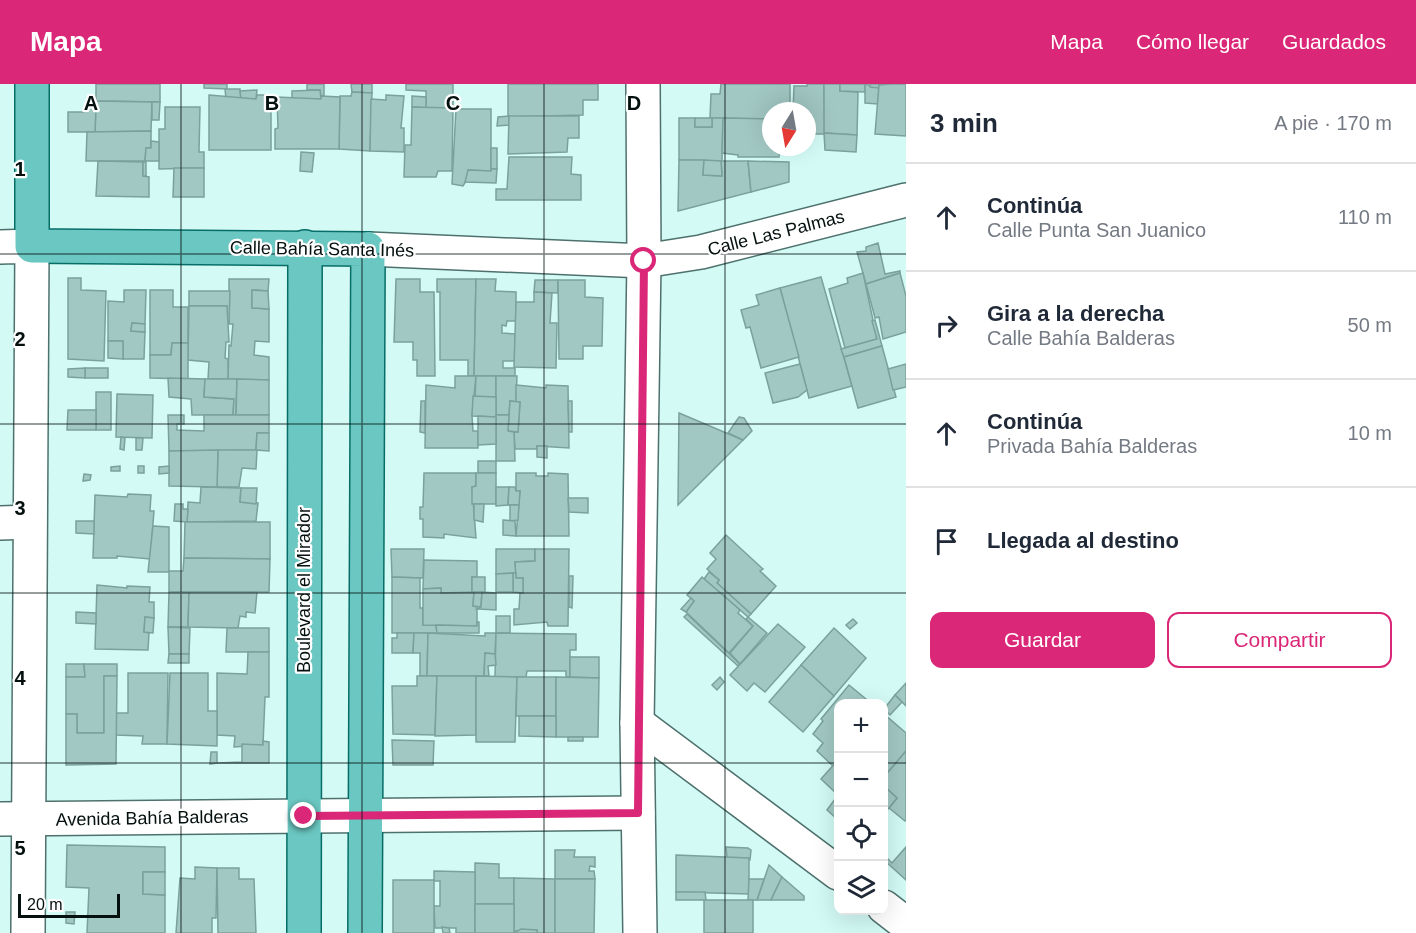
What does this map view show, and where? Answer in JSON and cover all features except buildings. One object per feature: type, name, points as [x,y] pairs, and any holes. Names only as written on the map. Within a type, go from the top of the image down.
[{"type":"main road","points":[[16,247],[32,84]]},
{"type":"main road","name":"Calle Bahía Santa Inés","points":[[16,247],[368,249]]},
{"type":"main road","name":"Boulevard el Mirador","points":[[304,933],[305,247]]},
{"type":"main road","points":[[365,933],[368,249]]},
{"type":"street","points":[[640,933],[637,723],[644,261],[643,84]]},
{"type":"street","name":"Calle Las Palmas","points":[[644,261],[701,252],[906,200]]},
{"type":"street","points":[[16,247],[14,819],[28,933]]},
{"type":"street","name":"Calle Bahía Santa Inés","points":[[368,249],[644,261]]},
{"type":"street","points":[[637,723],[834,870]]},
{"type":"street","name":"Avenida Bahía Balderas","points":[[14,819],[638,813]]},
{"type":"street","points":[[888,910],[906,924]]},
{"type":"route","points":[[304,816],[638,813],[637,723],[644,261]]}]
